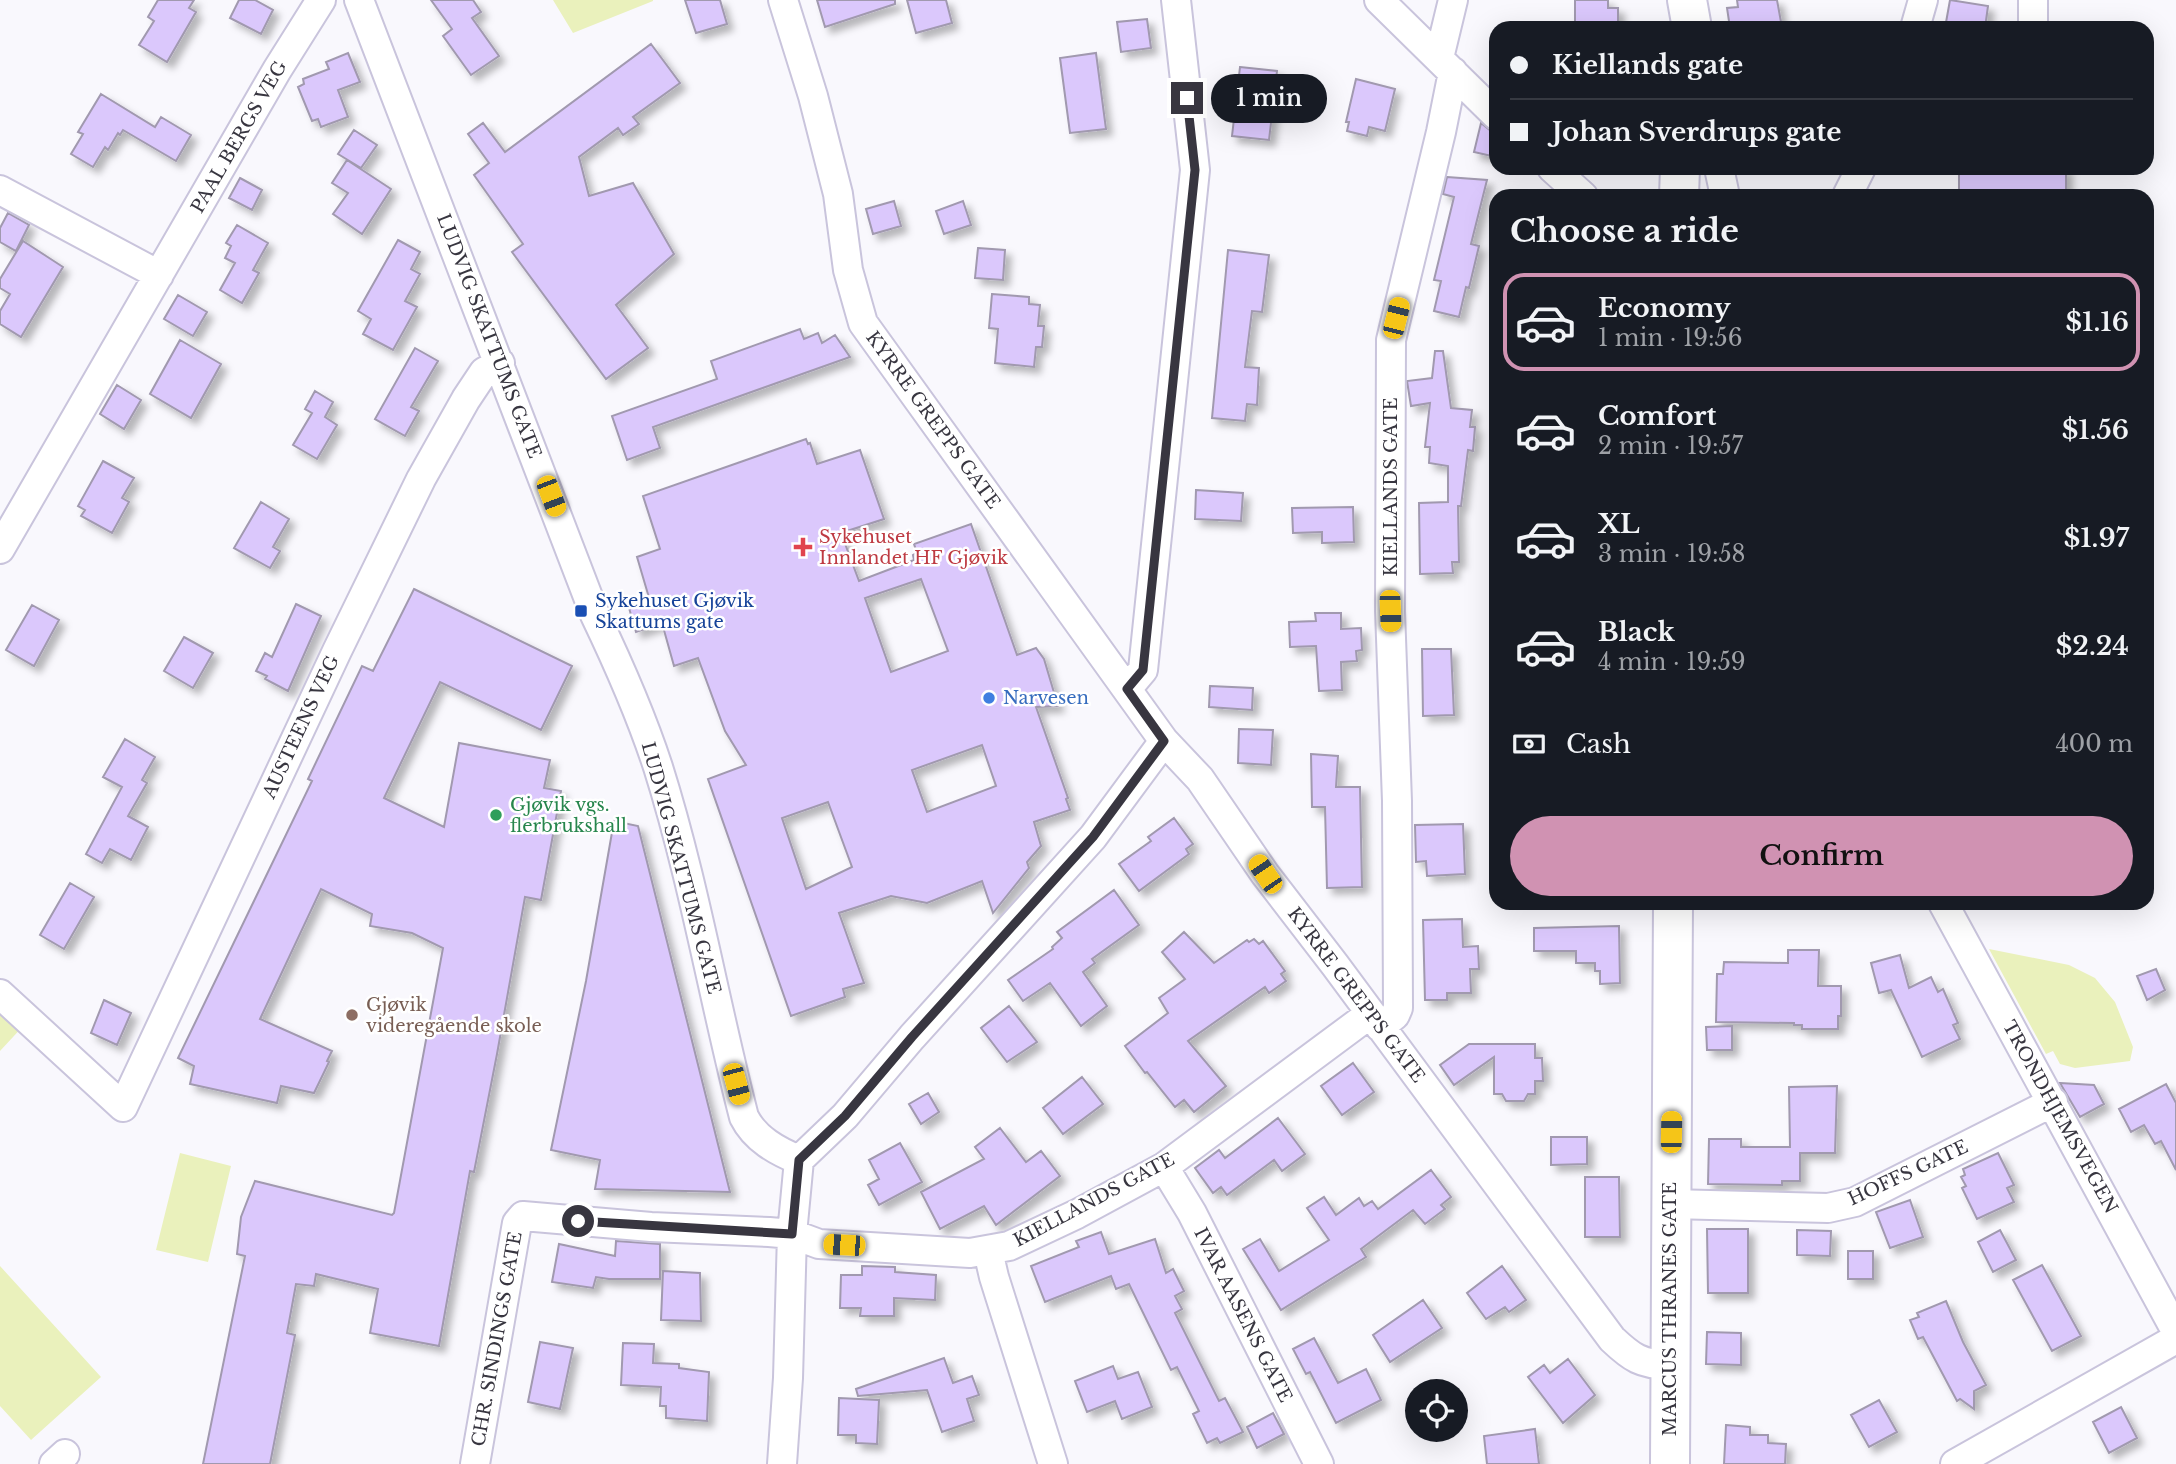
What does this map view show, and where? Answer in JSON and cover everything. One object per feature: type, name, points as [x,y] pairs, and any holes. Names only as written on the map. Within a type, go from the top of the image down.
[{"type":"main road","points":[[1687,0],[1691,21]]},
{"type":"main road","name":"MARCUS THRANES GATE","points":[[1670,1464],[1674,910]]},
{"type":"street","name":"PAAL BERGS VEG","points":[[0,549],[276,70],[321,0]]},
{"type":"street","name":"LUDVIG SKATTUMS GATE","points":[[359,0],[595,615],[629,687],[658,768],[692,895],[744,1117],[751,1130],[777,1150],[799,1160]]},
{"type":"street","name":"KYRRE GREPPS GATE","points":[[783,0],[817,108],[838,194],[848,270],[863,323],[1164,741],[1200,779],[1265,874],[1612,1339],[1627,1354],[1638,1360],[1670,1365]]},
{"type":"street","points":[[1127,689],[1143,670],[1195,170],[1176,0]]},
{"type":"street","points":[[1379,0],[1489,108]]},
{"type":"street","name":"KIELLANDS GATE","points":[[523,1216],[651,1227],[716,1228],[792,1234],[819,1244],[970,1253],[988,1251],[1009,1246],[1077,1214],[1164,1167],[1375,1020],[1395,1015],[1398,1008],[1397,802],[1390,611],[1391,340],[1441,132],[1453,0]]},
{"type":"street","points":[[1917,21],[1923,0]]},
{"type":"street","points":[[2033,0],[2033,21]]},
{"type":"street","points":[[1560,175],[1575,189]]},
{"type":"street","points":[[0,190],[159,275]]},
{"type":"street","name":"AUSTEENS VEG","points":[[0,993],[123,1107],[337,651],[421,479],[484,372],[500,363]]},
{"type":"street","points":[[782,1464],[788,1378],[792,1234],[799,1160],[845,1116],[912,1037],[1093,837],[1164,741]]},
{"type":"street","name":"TRONDHJEMSVEGEN","points":[[1947,910],[2176,1331]]},
{"type":"street","name":"HOFFS GATE","points":[[1670,1204],[1828,1208],[1855,1202],[2053,1102]]},
{"type":"street","name":"IVAR AASENS GATE","points":[[1164,1167],[1192,1213],[1319,1464]]},
{"type":"street","name":"CHR. SINDINGS GATE","points":[[475,1464],[517,1223],[523,1216]]},
{"type":"street","points":[[988,1251],[1053,1464]]},
{"type":"street","points":[[1955,1464],[2176,1339]]},
{"type":"green space","points":[[553,0],[653,0],[653,1],[573,33]]},
{"type":"green space","points":[[1989,949],[2069,965],[2095,978],[2115,1002],[2133,1047],[2130,1061],[2075,1068],[2060,1064],[2053,1051],[2046,1054]]},
{"type":"green space","points":[[0,998],[26,1023],[0,1051]]},
{"type":"green space","points":[[180,1153],[231,1166],[208,1262],[156,1250]]},
{"type":"green space","points":[[0,1266],[101,1377],[31,1440],[0,1406]]},
{"type":"building","points":[[158,0],[194,0],[189,8],[196,12],[167,62],[139,45],[154,21],[148,17]]},
{"type":"building","points":[[239,0],[255,0],[273,10],[261,34],[230,18]]},
{"type":"building","points":[[431,0],[473,0],[481,12],[472,18],[499,56],[471,75],[443,36],[452,29]]},
{"type":"building","points":[[685,0],[720,0],[727,24],[696,33]]},
{"type":"building","points":[[817,0],[895,0],[895,4],[825,27]]},
{"type":"building","points":[[907,0],[946,0],[952,23],[916,33]]},
{"type":"building","points":[[1575,0],[1608,0],[1608,8],[1618,8],[1618,21],[1575,21]]},
{"type":"building","points":[[1737,0],[1777,0],[1781,21],[1729,21],[1727,8],[1738,7]]},
{"type":"building","points":[[1950,0],[1988,6],[1986,21],[1946,21]]},
{"type":"building","points":[[1147,19],[1151,48],[1121,52],[1117,22]]},
{"type":"building","points":[[651,44],[680,83],[633,117],[639,124],[623,135],[618,128],[579,157],[589,196],[633,183],[674,254],[616,305],[648,348],[606,379],[512,252],[523,244],[474,175],[489,163],[468,134],[483,123],[505,152]]},
{"type":"building","points":[[348,53],[360,82],[338,90],[348,117],[321,127],[318,119],[312,121],[298,87],[304,84],[303,79],[329,69],[326,62]]},
{"type":"building","points":[[1096,53],[1106,129],[1070,133],[1060,58]]},
{"type":"building","points":[[1240,67],[1277,71],[1269,140],[1232,136]]},
{"type":"building","points":[[1356,79],[1395,89],[1385,131],[1369,127],[1367,136],[1347,131],[1349,122],[1346,122]]},
{"type":"building","points":[[101,94],[155,127],[161,117],[191,135],[176,161],[123,130],[120,135],[118,133],[108,150],[105,147],[93,167],[71,154],[83,134],[78,132]]},
{"type":"building","points":[[1481,123],[1489,129],[1489,155],[1474,152]]},
{"type":"building","points":[[354,130],[377,145],[361,168],[338,154]]},
{"type":"building","points":[[347,160],[391,189],[362,234],[333,214],[348,193],[332,183]]},
{"type":"building","points":[[1959,175],[2066,175],[2066,189],[1959,189]]},
{"type":"building","points":[[1447,177],[1487,180],[1471,244],[1479,246],[1459,317],[1434,311],[1441,281],[1434,280],[1454,197],[1443,194]]},
{"type":"building","points":[[240,178],[262,190],[252,210],[229,198]]},
{"type":"building","points":[[894,201],[901,226],[873,234],[866,209]]},
{"type":"building","points":[[963,201],[971,225],[944,234],[936,211]]},
{"type":"building","points":[[8,213],[29,225],[16,251],[0,242],[0,228]]},
{"type":"building","points":[[237,225],[268,243],[253,270],[259,273],[242,303],[220,290],[235,263],[225,258],[231,246],[226,243]]},
{"type":"building","points":[[398,240],[420,252],[411,269],[420,274],[405,301],[417,307],[393,350],[363,334],[371,319],[358,311]]},
{"type":"building","points":[[23,241],[63,267],[21,337],[0,324],[0,311],[10,294],[0,288],[0,279]]},
{"type":"building","points":[[978,248],[1005,250],[1003,280],[975,278]]},
{"type":"building","points":[[1228,250],[1269,255],[1262,312],[1252,311],[1245,367],[1259,368],[1257,405],[1247,404],[1245,421],[1212,418]]},
{"type":"building","points":[[992,294],[1029,297],[1029,304],[1040,305],[1038,326],[1044,326],[1042,347],[1036,347],[1034,367],[995,363],[998,329],[989,328]]},
{"type":"building","points":[[178,295],[207,312],[193,336],[164,319]]},
{"type":"building","points":[[800,329],[804,339],[818,333],[822,343],[835,335],[850,357],[653,427],[660,448],[627,460],[612,416],[717,379],[711,361]]},
{"type":"building","points":[[180,340],[221,364],[191,418],[150,394]]},
{"type":"building","points":[[415,348],[438,361],[411,407],[419,411],[405,436],[375,419]]},
{"type":"building","points":[[1435,351],[1443,351],[1451,408],[1472,410],[1470,427],[1475,427],[1473,451],[1468,450],[1461,506],[1458,506],[1459,562],[1452,562],[1453,573],[1420,574],[1419,503],[1448,502],[1448,466],[1429,463],[1430,447],[1425,447],[1430,403],[1411,406],[1407,381],[1432,378]]},
{"type":"building","points":[[117,385],[141,400],[124,429],[100,414]]},
{"type":"building","points":[[315,391],[333,402],[325,417],[337,425],[317,459],[293,445],[312,413],[305,409]]},
{"type":"building","points":[[806,439],[817,464],[860,450],[884,519],[841,533],[859,581],[914,560],[913,555],[917,553],[914,544],[971,524],[1017,655],[1036,648],[1044,659],[1058,706],[1036,707],[1070,810],[1034,822],[1041,846],[1027,862],[1029,868],[993,913],[982,881],[927,903],[891,896],[839,913],[864,983],[843,989],[845,997],[791,1016],[708,779],[746,765],[725,731],[698,658],[674,666],[662,623],[636,632],[629,608],[650,601],[637,557],[660,549],[643,496]],"holes":[[[921,579],[948,651],[891,672],[865,598]],[[982,745],[996,786],[927,812],[912,770]],[[828,802],[852,867],[806,889],[782,818]]]},
{"type":"building","points":[[103,461],[134,478],[122,498],[129,502],[112,533],[81,516],[85,510],[78,506]]},
{"type":"building","points":[[1196,490],[1243,493],[1241,521],[1195,519]]},
{"type":"building","points":[[261,502],[289,519],[273,547],[280,551],[270,568],[234,548]]},
{"type":"building","points":[[1353,507],[1354,542],[1322,543],[1322,532],[1293,533],[1292,508]]},
{"type":"building","points":[[414,589],[572,666],[541,730],[440,682],[384,798],[444,827],[459,743],[550,760],[544,788],[561,791],[541,900],[525,897],[474,1172],[470,1171],[439,1346],[370,1333],[378,1289],[316,1274],[314,1286],[296,1284],[287,1333],[295,1335],[270,1464],[203,1464],[245,1256],[237,1254],[241,1217],[255,1181],[392,1215],[394,1213],[443,948],[412,933],[370,926],[372,914],[321,889],[260,1019],[332,1051],[314,1093],[281,1086],[277,1103],[190,1084],[194,1066],[178,1058],[312,781],[308,779],[362,666],[373,671]]},
{"type":"building","points":[[296,604],[321,616],[288,691],[256,671],[265,653],[272,657]]},
{"type":"building","points":[[32,605],[59,620],[34,666],[6,650]]},
{"type":"building","points":[[1315,613],[1341,613],[1341,629],[1361,628],[1362,650],[1356,651],[1357,661],[1341,662],[1342,690],[1319,691],[1316,646],[1290,647],[1289,622],[1316,621]]},
{"type":"building","points":[[184,637],[213,653],[193,688],[164,671]]},
{"type":"building","points":[[1422,649],[1451,649],[1454,715],[1423,716]]},
{"type":"building","points":[[1210,686],[1253,688],[1252,710],[1209,707]]},
{"type":"building","points":[[1239,729],[1273,730],[1271,765],[1238,763]]},
{"type":"building","points":[[125,739],[155,757],[142,780],[147,783],[128,816],[148,827],[131,860],[110,849],[102,863],[86,854],[122,787],[103,777]]},
{"type":"building","points":[[1311,754],[1338,756],[1336,787],[1360,787],[1362,887],[1327,888],[1325,807],[1312,807]]},
{"type":"building","points":[[1174,818],[1193,844],[1186,849],[1189,854],[1139,891],[1119,864],[1151,841],[1148,837]]},
{"type":"building","points":[[614,821],[638,826],[730,1192],[595,1189],[600,1160],[551,1150],[586,981]]},
{"type":"building","points":[[1463,824],[1465,874],[1427,876],[1426,861],[1416,862],[1415,825]]},
{"type":"building","points":[[70,883],[94,897],[64,949],[40,935]]},
{"type":"building","points":[[1114,890],[1139,925],[1092,959],[1095,963],[1083,972],[1107,1006],[1081,1026],[1050,983],[1023,1001],[1008,980],[1053,949],[1062,938],[1057,932]]},
{"type":"building","points":[[1462,919],[1463,947],[1478,946],[1479,969],[1470,969],[1471,993],[1447,993],[1447,1000],[1425,1000],[1423,920]]},
{"type":"building","points":[[1619,926],[1620,983],[1600,984],[1600,971],[1595,971],[1595,963],[1576,963],[1576,951],[1534,951],[1534,928]]},
{"type":"building","points":[[1184,932],[1214,963],[1247,940],[1249,942],[1254,939],[1259,944],[1263,941],[1285,971],[1281,974],[1286,981],[1269,993],[1265,987],[1188,1041],[1226,1086],[1194,1112],[1184,1100],[1175,1107],[1125,1046],[1168,1013],[1159,998],[1185,979],[1162,952]]},
{"type":"building","points":[[1788,950],[1819,950],[1818,986],[1841,986],[1838,1029],[1802,1029],[1802,1025],[1794,1023],[1716,1022],[1717,974],[1723,974],[1724,962],[1788,963]]},
{"type":"building","points":[[1900,955],[1909,988],[1931,977],[1938,992],[1943,989],[1958,1023],[1953,1025],[1960,1039],[1922,1057],[1891,990],[1879,993],[1871,963]]},
{"type":"building","points":[[2156,969],[2165,990],[2147,1000],[2137,976]]},
{"type":"building","points":[[104,1000],[131,1013],[117,1045],[91,1033]]},
{"type":"building","points":[[1009,1006],[1037,1042],[1007,1062],[981,1028]]},
{"type":"building","points":[[1732,1026],[1732,1050],[1707,1050],[1706,1027]]},
{"type":"building","points":[[1469,1044],[1535,1044],[1535,1058],[1542,1058],[1543,1081],[1535,1081],[1535,1094],[1528,1094],[1524,1101],[1506,1101],[1502,1094],[1494,1094],[1494,1057],[1454,1085],[1440,1065]]},
{"type":"building","points":[[1353,1063],[1374,1092],[1342,1115],[1321,1086]]},
{"type":"building","points":[[1082,1077],[1103,1104],[1063,1134],[1043,1108]]},
{"type":"building","points":[[2060,1083],[2094,1085],[2104,1104],[2080,1117]]},
{"type":"building","points":[[2166,1084],[2176,1103],[2176,1170],[2161,1141],[2155,1144],[2144,1125],[2131,1132],[2119,1109]]},
{"type":"building","points":[[1837,1086],[1835,1153],[1800,1153],[1800,1181],[1782,1181],[1782,1185],[1708,1184],[1709,1139],[1741,1139],[1741,1147],[1790,1147],[1789,1087]]},
{"type":"building","points":[[928,1093],[939,1112],[921,1124],[909,1104]]},
{"type":"building","points":[[1278,1118],[1305,1154],[1282,1171],[1274,1160],[1227,1195],[1221,1187],[1213,1193],[1195,1168],[1219,1150],[1225,1158]]},
{"type":"building","points":[[1000,1128],[1026,1162],[1041,1151],[1060,1176],[996,1225],[984,1206],[940,1229],[921,1192],[984,1159],[975,1147]]},
{"type":"building","points":[[1551,1137],[1587,1137],[1587,1164],[1551,1165]]},
{"type":"building","points":[[900,1143],[922,1182],[879,1205],[868,1185],[879,1179],[869,1160]]},
{"type":"building","points":[[1998,1153],[2014,1185],[2007,1188],[2014,1202],[1977,1219],[1962,1188],[1966,1186],[1961,1177],[1965,1175],[1963,1169]]},
{"type":"building","points":[[1431,1170],[1451,1197],[1441,1205],[1445,1209],[1425,1224],[1413,1210],[1361,1249],[1366,1257],[1281,1310],[1243,1249],[1260,1239],[1279,1271],[1329,1240],[1307,1208],[1324,1197],[1336,1215],[1359,1198],[1364,1206],[1372,1201],[1378,1209]]},
{"type":"building","points":[[1585,1177],[1619,1177],[1620,1237],[1585,1237]]},
{"type":"building","points":[[1910,1200],[1923,1237],[1890,1248],[1876,1212]]},
{"type":"building","points":[[1707,1229],[1748,1229],[1748,1293],[1708,1293]]},
{"type":"building","points":[[1797,1230],[1831,1231],[1830,1256],[1797,1255]]},
{"type":"building","points":[[2000,1230],[2016,1260],[1993,1272],[1978,1242]]},
{"type":"building","points":[[1101,1232],[1109,1254],[1155,1239],[1166,1273],[1173,1269],[1184,1291],[1175,1296],[1182,1309],[1175,1313],[1219,1401],[1225,1398],[1243,1432],[1220,1443],[1217,1438],[1207,1443],[1193,1414],[1199,1411],[1177,1367],[1171,1370],[1129,1284],[1116,1289],[1111,1276],[1045,1302],[1031,1266],[1079,1247],[1076,1241]]},
{"type":"building","points":[[616,1241],[660,1244],[660,1279],[596,1277],[593,1288],[552,1282],[559,1244],[615,1256]]},
{"type":"building","points":[[1848,1251],[1873,1251],[1873,1279],[1848,1279]]},
{"type":"building","points":[[2042,1265],[2081,1336],[2052,1351],[2013,1280]]},
{"type":"building","points":[[862,1266],[895,1267],[895,1272],[936,1275],[935,1300],[894,1298],[894,1316],[860,1316],[861,1308],[840,1308],[841,1275],[862,1275]]},
{"type":"building","points":[[1502,1266],[1526,1300],[1509,1312],[1505,1307],[1486,1319],[1467,1293]]},
{"type":"building","points":[[663,1271],[700,1273],[701,1321],[661,1320]]},
{"type":"building","points":[[1423,1300],[1442,1328],[1390,1362],[1373,1335]]},
{"type":"building","points":[[1946,1301],[1963,1342],[1986,1385],[1974,1391],[1974,1409],[1960,1399],[1957,1401],[1923,1337],[1918,1339],[1910,1320],[1919,1317],[1917,1313]]},
{"type":"building","points":[[1707,1332],[1741,1333],[1741,1365],[1706,1364]]},
{"type":"building","points":[[1314,1338],[1338,1383],[1366,1369],[1381,1400],[1336,1423],[1310,1372],[1306,1374],[1293,1349]]},
{"type":"building","points":[[540,1342],[573,1348],[560,1409],[528,1402]]},
{"type":"building","points":[[623,1343],[654,1344],[653,1363],[679,1364],[679,1368],[709,1372],[707,1421],[666,1418],[666,1406],[660,1406],[661,1387],[621,1385]]},
{"type":"building","points":[[944,1358],[953,1383],[972,1376],[979,1395],[967,1399],[974,1421],[942,1432],[927,1390],[858,1396],[856,1389]]},
{"type":"building","points":[[1568,1359],[1595,1395],[1563,1423],[1528,1377],[1544,1365],[1550,1373]]},
{"type":"building","points":[[1113,1366],[1118,1379],[1138,1372],[1152,1407],[1122,1419],[1115,1401],[1087,1412],[1075,1381]]},
{"type":"building","points":[[839,1398],[879,1400],[877,1444],[856,1443],[856,1435],[838,1435]]},
{"type":"building","points":[[1879,1400],[1897,1432],[1869,1447],[1851,1415]]},
{"type":"building","points":[[2121,1407],[2137,1438],[2109,1453],[2093,1422]]},
{"type":"building","points":[[1273,1413],[1284,1434],[1257,1448],[1247,1427]]},
{"type":"building","points":[[1726,1425],[1750,1427],[1750,1435],[1768,1435],[1768,1443],[1786,1444],[1785,1464],[1724,1464]]},
{"type":"building","points":[[1535,1429],[1539,1464],[1487,1464],[1484,1436]]},
{"type":"place","name":"Sykehuset Innlandet HF Gjøvik","points":[[803,547]]},
{"type":"place","name":"Sykehuset Gjøvik Skattums gate","points":[[581,611]]},
{"type":"place","name":"Narvesen","points":[[989,698]]},
{"type":"place","name":"Gjøvik vgs. flerbrukshall","points":[[496,815]]},
{"type":"place","name":"Gjøvik videregående skole","points":[[352,1015]]},
{"type":"route","points":[[578,1221],[792,1234],[799,1160],[845,1116],[912,1037],[1093,837],[1164,741],[1127,689],[1143,670],[1178,342],[1195,170],[1187,98]]}]
